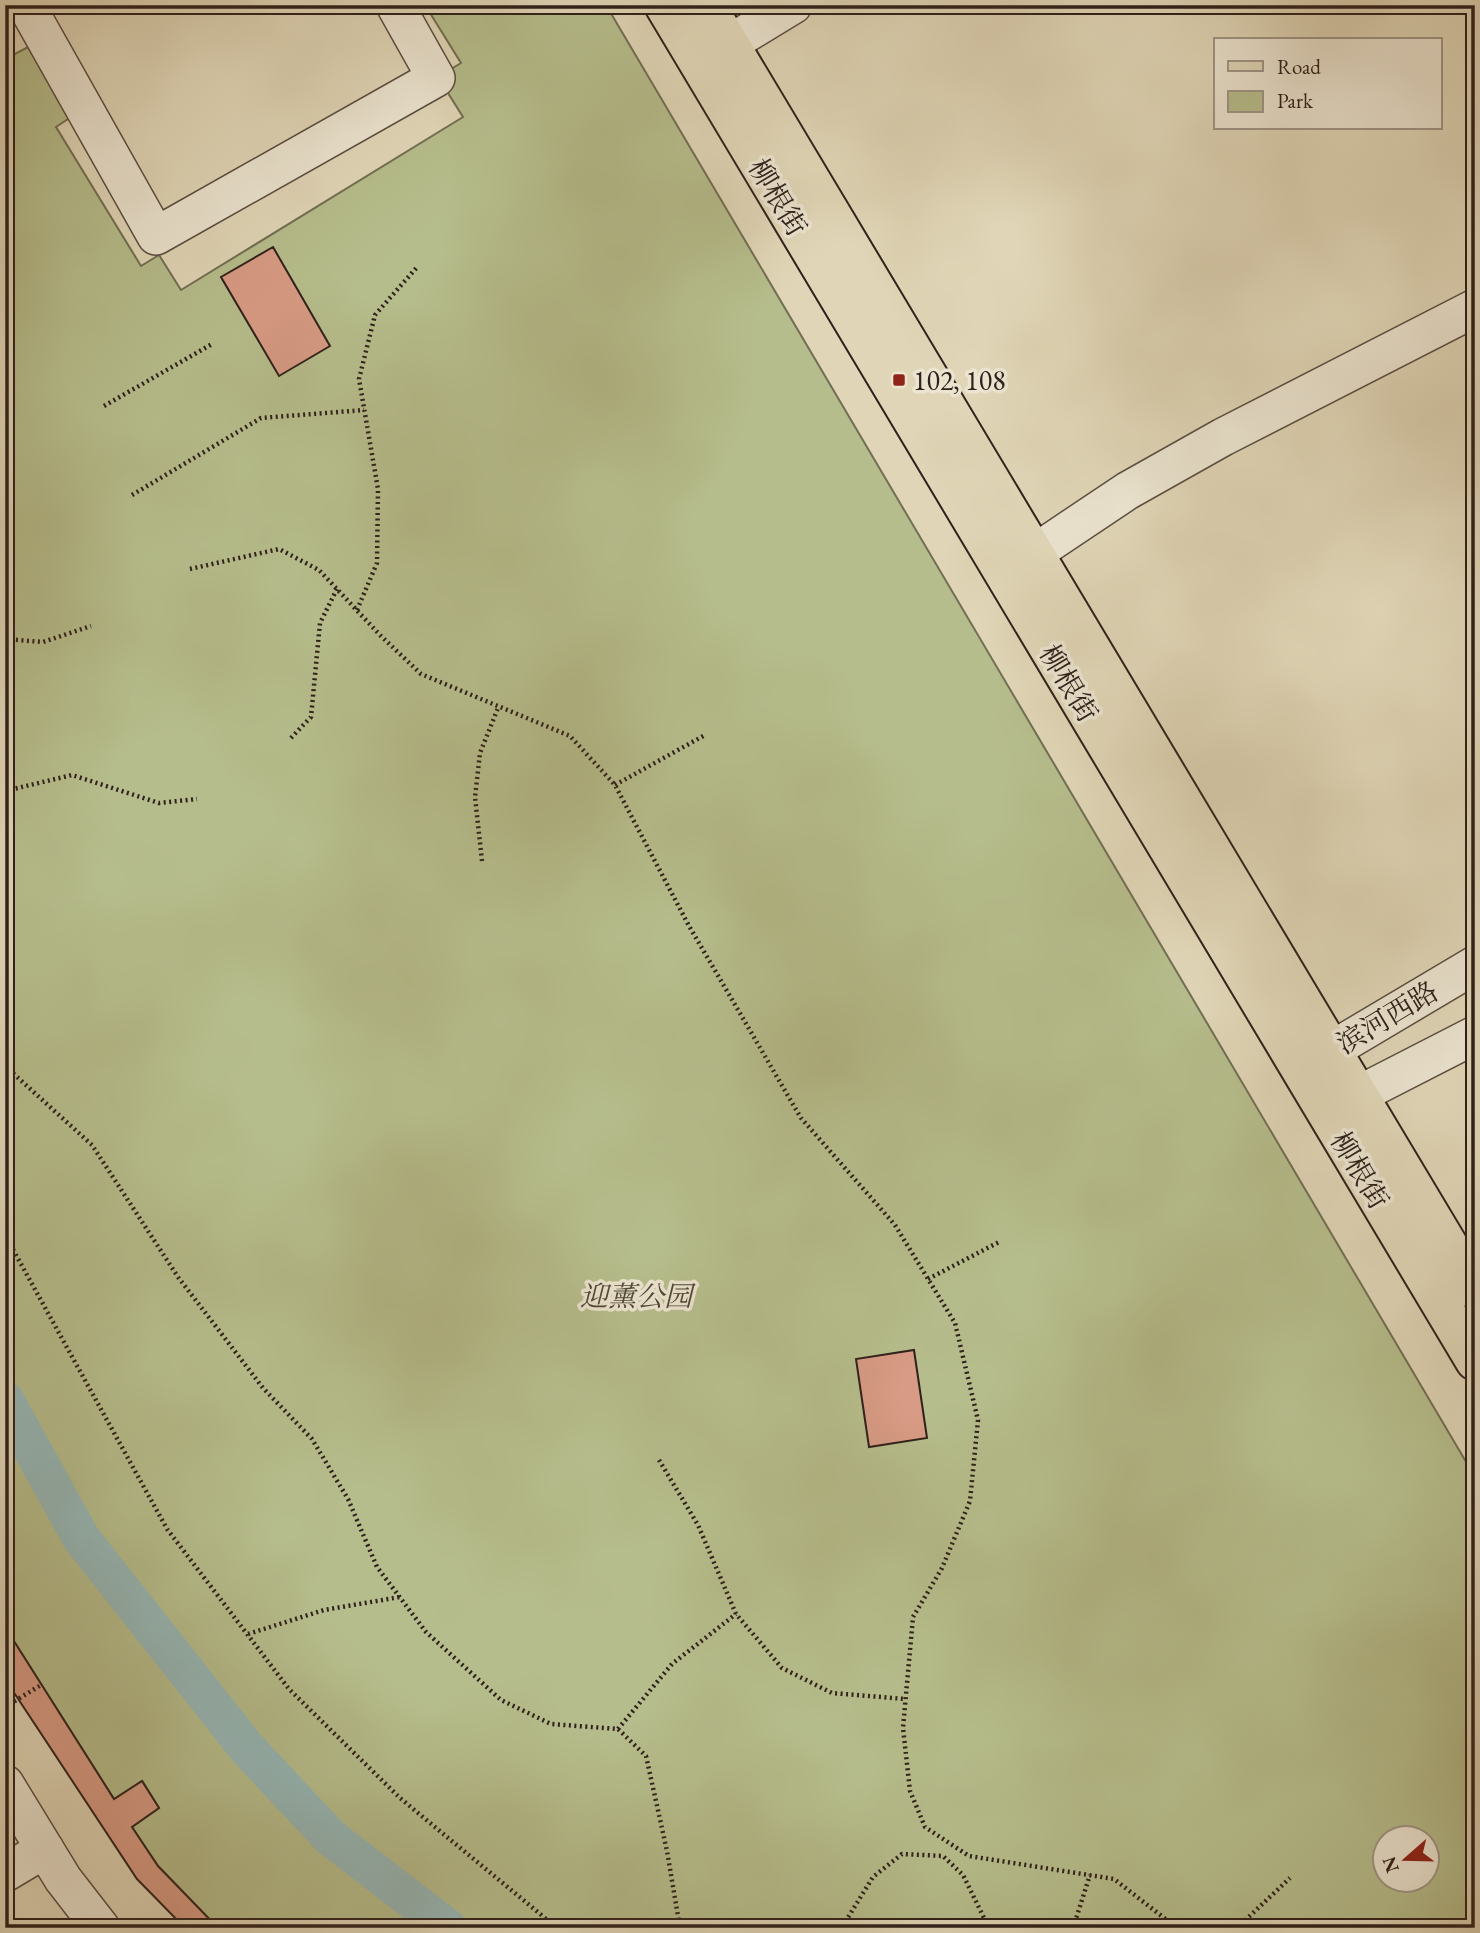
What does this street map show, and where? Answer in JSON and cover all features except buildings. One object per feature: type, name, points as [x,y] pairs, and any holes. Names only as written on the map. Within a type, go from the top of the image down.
[{"type":"main road","name":"柳根街","points":[[664,5],[714,53],[1033,554],[1316,1061],[1328,1118],[1475,1361]]},
{"type":"main road","name":"柳根街","points":[[706,5],[714,53],[1316,1061],[1358,1095],[1475,1290]]},
{"type":"street","points":[[26,5],[156,236],[436,78],[395,5]]},
{"type":"street","points":[[714,53],[793,5]]},
{"type":"street","points":[[1033,554],[1127,491],[1223,437],[1475,308]]},
{"type":"street","name":"滨河西路","points":[[1316,1061],[1475,965]]},
{"type":"street","name":"滨河西路","points":[[1328,1118],[1358,1095],[1475,1035]]},
{"type":"street","points":[[1386,1213],[1388,1238],[1475,1385]]},
{"type":"street","points":[[5,1784],[63,1879],[101,1928]]},
{"type":"street","points":[[5,1873],[45,1849]]},
{"type":"path","points":[[357,610],[377,563],[378,489],[359,379],[375,315],[418,266]]},
{"type":"path","points":[[104,406],[212,344]]},
{"type":"path","points":[[132,495],[261,418],[364,410]]},
{"type":"path","points":[[190,569],[279,549],[319,569],[421,674],[570,736],[615,785],[689,926],[801,1118],[895,1224],[955,1323],[978,1420],[970,1502],[942,1568],[913,1617],[903,1728],[910,1791],[925,1827],[969,1856],[1114,1879],[1177,1928]]},
{"type":"path","points":[[291,738],[311,717],[320,623],[337,589]]},
{"type":"path","points":[[5,639],[43,642],[91,626]]},
{"type":"path","points":[[482,861],[475,797],[480,753],[498,708]]},
{"type":"path","points":[[615,785],[705,735]]},
{"type":"path","points":[[5,791],[72,775],[159,803],[197,799]]},
{"type":"path","points":[[5,1066],[92,1146],[178,1277],[263,1388],[312,1440],[348,1499],[377,1567],[426,1632],[501,1700],[551,1724],[618,1729],[646,1756],[667,1851],[680,1928]]},
{"type":"path","points":[[5,1235],[167,1529],[289,1689],[400,1798],[557,1928]]},
{"type":"path","points":[[928,1279],[1001,1241]]},
{"type":"path","points":[[659,1460],[698,1525],[736,1614],[782,1668],[832,1693],[905,1699]]},
{"type":"path","points":[[248,1634],[324,1610],[400,1597]]},
{"type":"path","points":[[618,1729],[672,1664],[736,1614]]},
{"type":"path","points":[[5,1707],[41,1685]]},
{"type":"path","points":[[836,1928],[847,1919],[873,1877],[902,1854],[943,1856],[963,1875],[989,1928]]},
{"type":"path","points":[[1073,1928],[1090,1875]]},
{"type":"path","points":[[1237,1928],[1290,1878]]},
{"type":"green space","name":"迎薰公园","points":[[425,5],[606,5],[1475,1477],[1475,1928],[218,1928],[158,1866],[132,1827],[159,1808],[143,1782],[114,1799],[5,1627],[5,59],[28,47],[71,117],[56,127],[141,266],[159,255],[181,290],[463,117],[438,77],[461,63]]},
{"type":"waterway","points":[[5,1400],[81,1538],[246,1747],[330,1837],[448,1928]]},
{"type":"place","name":"102, 108","points":[[899,380]]}]
